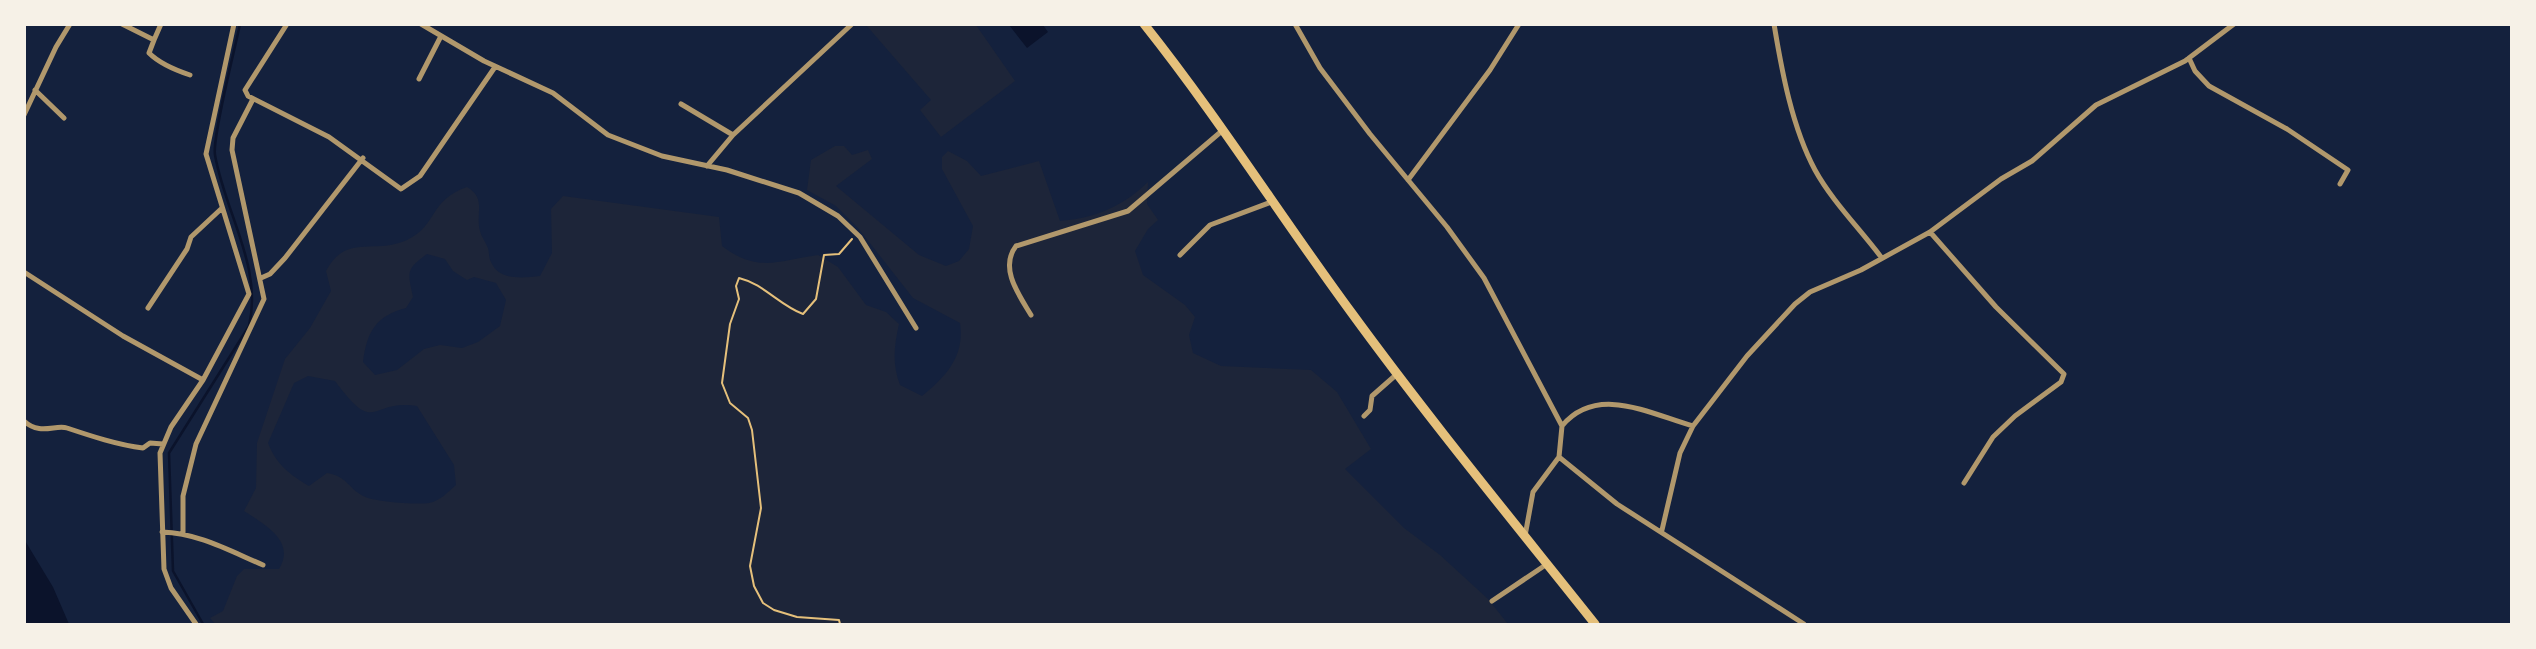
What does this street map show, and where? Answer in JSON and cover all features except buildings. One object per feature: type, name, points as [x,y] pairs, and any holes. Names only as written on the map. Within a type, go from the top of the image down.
[{"type":"main road","points":[[1144,24],[1397,374],[1595,625]]},
{"type":"street","points":[[24,115],[55,47],[70,24]]},
{"type":"street","points":[[122,24],[154,40]]},
{"type":"street","points":[[161,24],[150,55],[171,69],[190,75]]},
{"type":"street","points":[[196,625],[168,579],[160,453],[171,426],[203,380],[249,294],[206,154],[234,24]]},
{"type":"street","points":[[287,24],[245,90],[252,101],[329,137],[363,158],[400,188],[407,188],[432,160],[495,67]]},
{"type":"street","points":[[421,24],[440,38],[495,67],[553,93],[608,135],[662,156],[799,193],[838,216],[856,233],[916,328]]},
{"type":"street","points":[[707,166],[733,135],[852,24]]},
{"type":"street","points":[[1295,24],[1320,68],[1447,227],[1484,278],[1562,426],[1559,457],[1533,492],[1524,538]]},
{"type":"street","points":[[1408,180],[1490,70],[1519,24]]},
{"type":"street","points":[[1774,24],[1794,116],[1810,158],[1822,180],[1881,257]]},
{"type":"street","points":[[1662,530],[1681,453],[1693,426],[1746,356],[1795,304],[1810,292],[1861,270],[1930,232],[2001,179],[2032,161],[2096,105],[2189,58],[2234,24]]},
{"type":"street","points":[[419,79],[440,38]]},
{"type":"street","points":[[2189,58],[2195,71],[2208,86],[2287,129],[2348,170],[2340,184]]},
{"type":"street","points":[[36,90],[64,118]]},
{"type":"street","points":[[181,533],[187,476],[219,393],[261,307],[265,291],[232,150],[233,138],[252,101]]},
{"type":"street","points":[[681,104],[733,135]]},
{"type":"street","points":[[1031,315],[1016,291],[1008,266],[1016,246],[1023,241],[1042,240],[1128,211],[1223,130]]},
{"type":"street","points":[[261,278],[278,267],[363,158]]},
{"type":"street","points":[[1180,255],[1210,225],[1274,201]]},
{"type":"street","points":[[148,308],[187,248],[191,237],[221,209]]},
{"type":"street","points":[[1930,232],[1996,307],[2064,373],[2061,382],[1993,437],[1964,483]]},
{"type":"street","points":[[24,272],[123,336],[203,380]]},
{"type":"street","points":[[1364,416],[1370,410],[1372,396],[1397,374]]},
{"type":"street","points":[[1562,426],[1587,406],[1606,403],[1693,426]]},
{"type":"street","points":[[24,421],[29,425],[52,430],[68,428],[126,446],[143,448],[150,443],[163,444]]},
{"type":"street","points":[[1559,457],[1617,504],[1662,530],[1804,625]]},
{"type":"street","points":[[164,532],[181,533],[262,565]]},
{"type":"street","points":[[1492,601],[1547,564]]},
{"type":"path","points":[[840,625],[836,619],[797,618],[774,610],[763,603],[754,586],[750,566],[761,508],[752,430],[748,418],[730,403],[722,383],[730,324],[739,299],[736,286],[739,278],[761,287],[787,307],[803,314],[816,299],[824,255],[843,251],[856,233]]},
{"type":"shaded area","points":[[866,25],[976,25],[1015,81],[941,137],[920,110],[931,100]]},
{"type":"shaded area","points":[[1009,25],[1043,25],[1048,32],[1027,48]]},
{"type":"shaded area","points":[[835,146],[844,146],[852,155],[868,150],[872,159],[836,186],[919,255],[946,266],[959,261],[969,249],[973,226],[942,169],[942,157],[948,151],[967,161],[981,176],[1039,161],[1060,221],[1107,210],[1148,182],[1147,204],[1158,220],[1148,229],[1135,251],[1143,275],[1185,305],[1195,317],[1189,335],[1193,353],[1221,366],[1311,370],[1337,392],[1371,449],[1345,469],[1404,528],[1440,555],[1488,599],[1508,624],[215,624],[210,618],[223,611],[237,576],[244,569],[279,569],[283,559],[284,550],[276,535],[244,511],[256,488],[257,443],[285,359],[310,328],[331,291],[326,271],[334,259],[352,248],[383,246],[407,240],[424,227],[446,199],[467,187],[479,201],[480,231],[491,262],[500,272],[512,277],[540,276],[552,253],[551,209],[563,196],[719,217],[722,246],[746,260],[768,263],[818,255],[838,267],[866,305],[886,312],[899,324],[895,355],[897,377],[900,385],[922,396],[946,373],[957,356],[960,323],[913,298],[858,228],[836,206],[807,190],[811,160]],"holes":[[[427,254],[445,259],[453,271],[467,280],[474,277],[496,283],[506,300],[500,326],[478,342],[462,348],[440,345],[424,349],[397,370],[375,375],[363,362],[370,333],[387,315],[406,308],[413,297],[410,272]],[[308,376],[335,381],[359,408],[367,412],[401,405],[417,406],[454,465],[456,485],[444,496],[423,504],[376,500],[363,496],[343,480],[327,473],[309,486],[296,478],[279,463],[268,443],[294,383]]]},
{"type":"shaded area","points":[[24,539],[53,587],[69,624],[25,624]]},
{"type":"waterway","points":[[203,624],[173,571],[169,453],[249,326],[252,304],[247,261],[215,155],[220,112],[240,24]]}]
